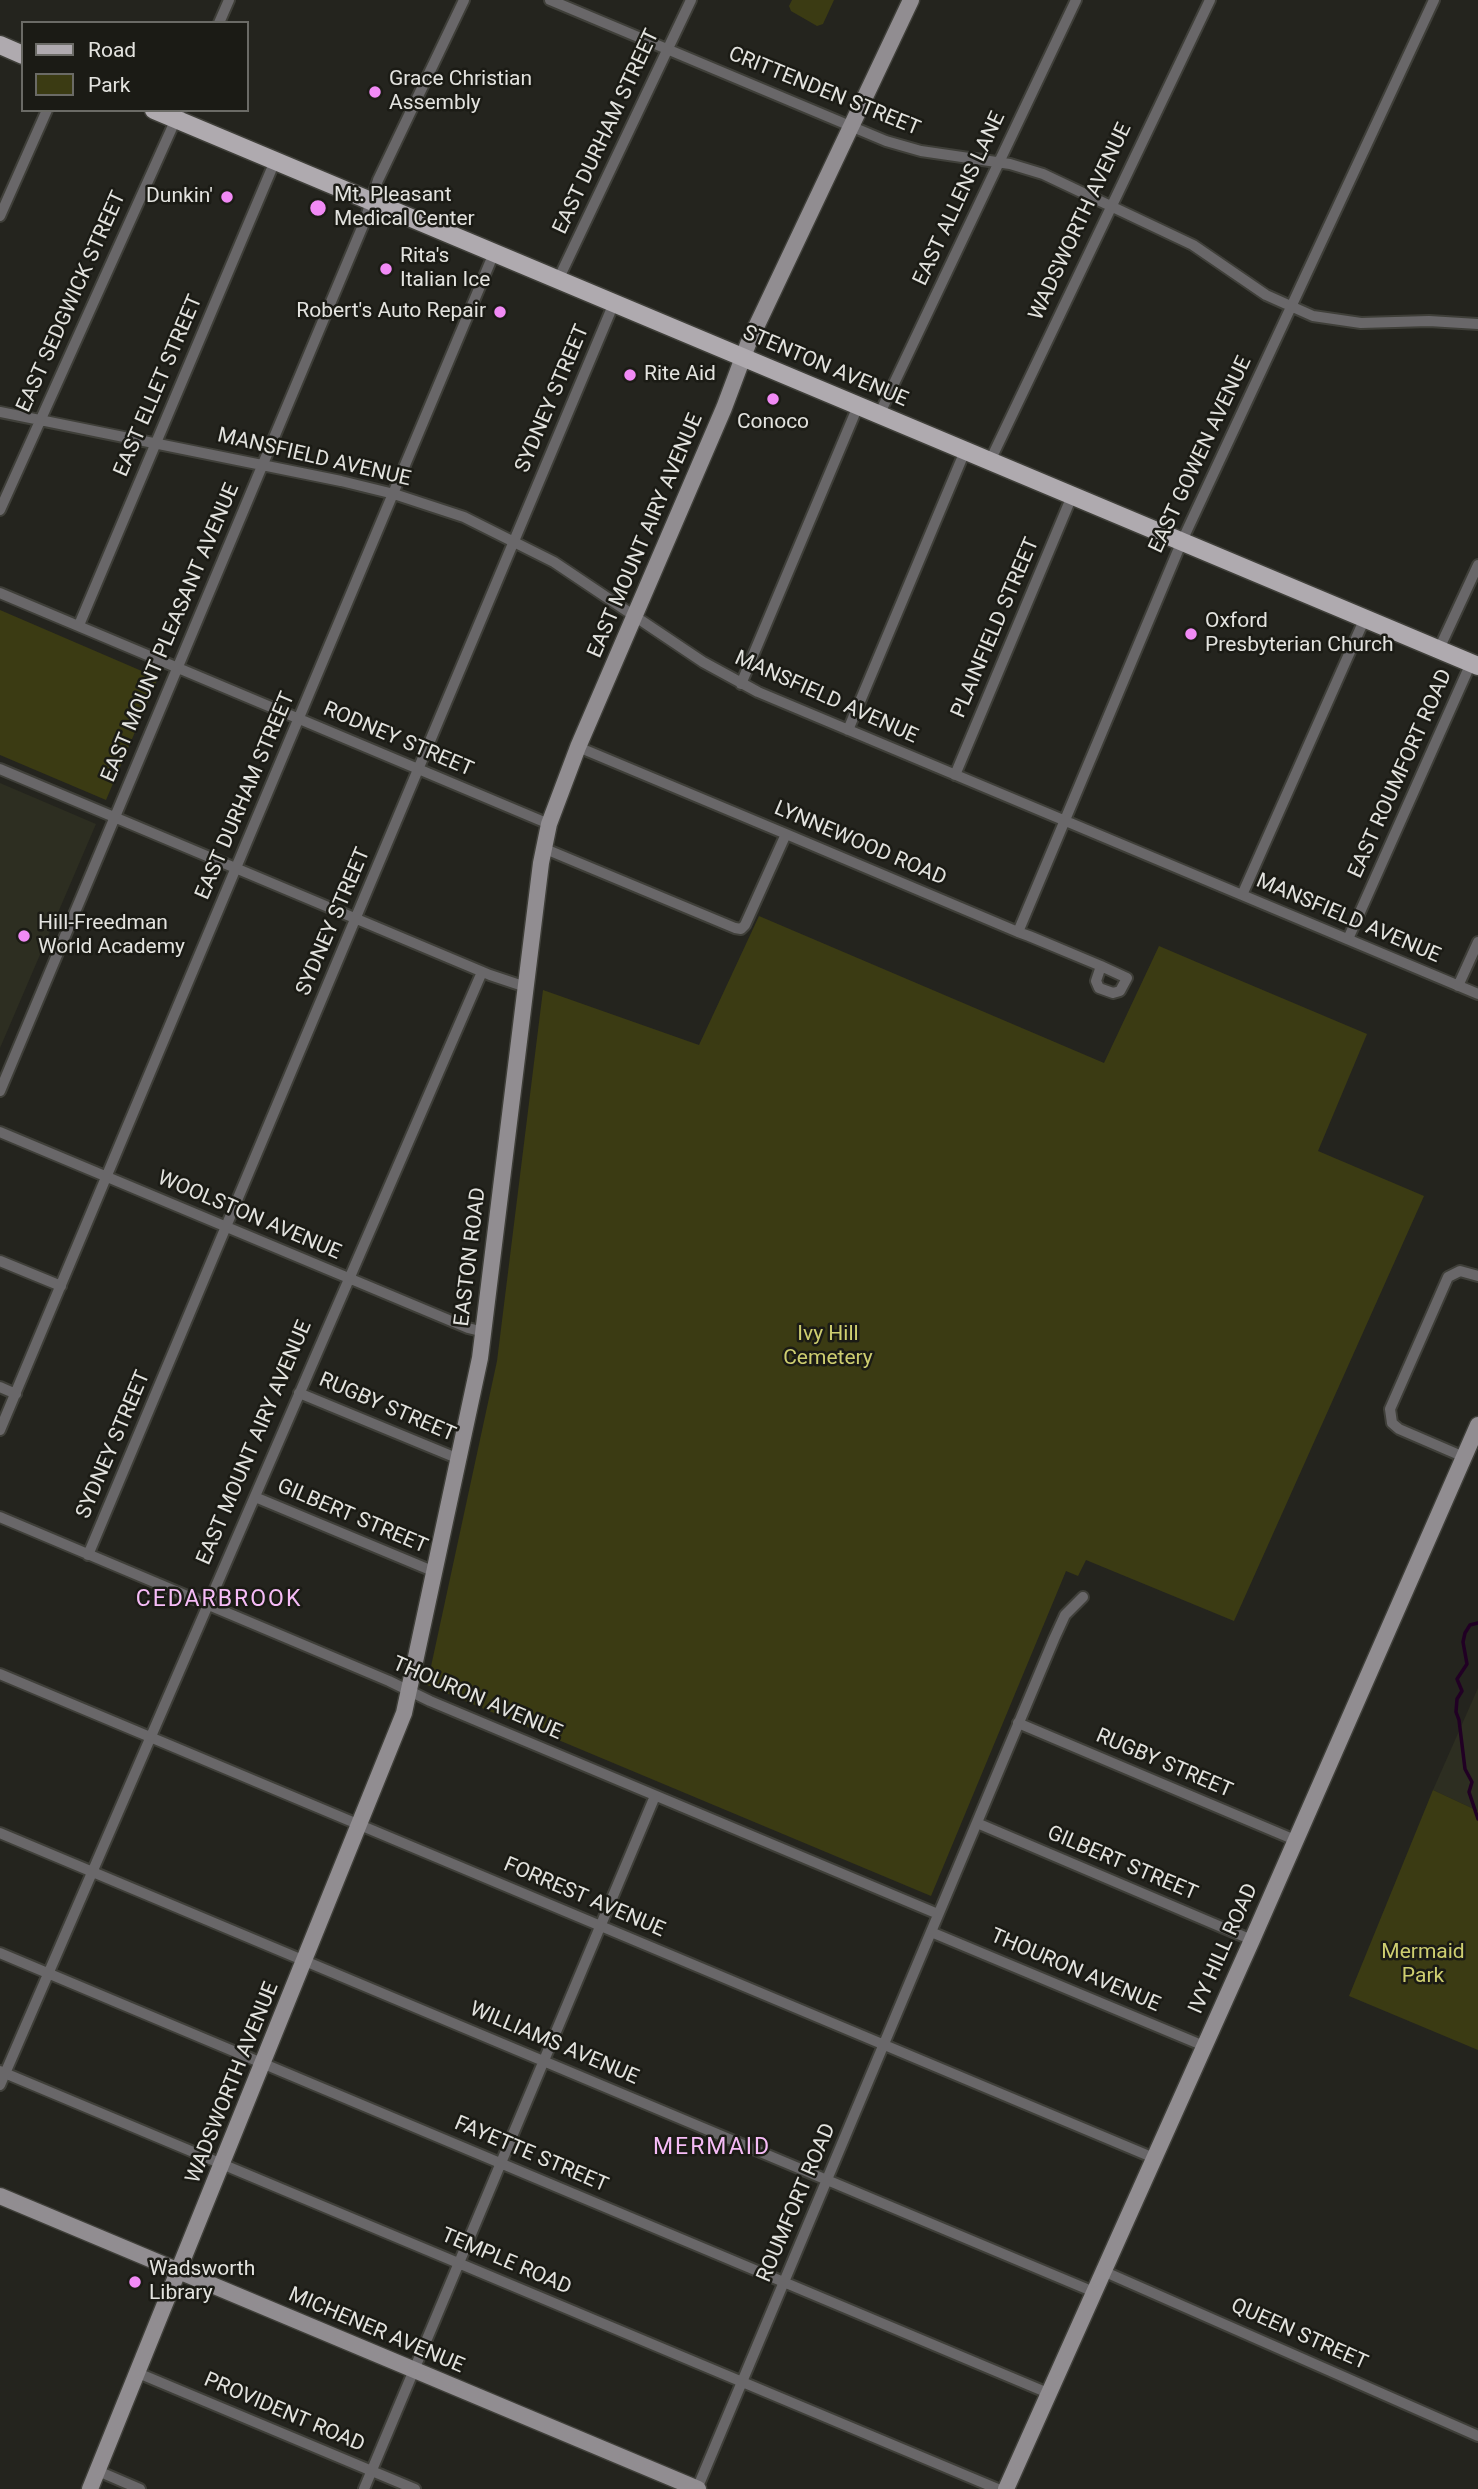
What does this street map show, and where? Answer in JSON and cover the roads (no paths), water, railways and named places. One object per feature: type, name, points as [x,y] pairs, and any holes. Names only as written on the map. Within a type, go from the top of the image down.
[{"type":"main road","name":"EAST MOUNT AIRY AVENUE","points":[[549,824],[578,747],[724,408],[743,357],[911,0]]},
{"type":"main road","points":[[0,45],[21,54]]},
{"type":"main road","name":"STENTON AVENUE","points":[[178,115],[371,202],[1475,664]]},
{"type":"main road","name":"EASTON ROAD","points":[[409,1691],[484,1332],[543,848],[549,824]]},
{"type":"main road","name":"IVY HILL ROAD","points":[[1006,2489],[1252,1940],[1478,1425]]},
{"type":"main road","name":"WADSWORTH AVENUE","points":[[90,2489],[400,1727],[409,1691]]},
{"type":"main road","name":"MICHENER AVENUE","points":[[0,2196],[697,2489]]},
{"type":"street","points":[[220,21],[229,0]]},
{"type":"street","name":"EAST MOUNT PLEASANT AVENUE","points":[[0,1091],[364,223],[378,180],[464,0]]},
{"type":"street","name":"CRITTENDEN STREET","points":[[550,0],[908,148],[999,162],[1043,174],[1193,245],[1252,286],[1291,307],[1321,318],[1348,323],[1444,321],[1478,324]]},
{"type":"street","name":"EAST DURHAM STREET","points":[[558,280],[691,0]]},
{"type":"street","name":"EAST ALLENS LANE","points":[[879,415],[1076,0]]},
{"type":"street","name":"WADSWORTH AVENUE","points":[[990,461],[1210,0]]},
{"type":"street","name":"EAST GOWEN AVENUE","points":[[1018,932],[1182,541],[1434,0]]},
{"type":"street","points":[[0,215],[46,112]]},
{"type":"street","name":"EAST SEDGWICK STREET","points":[[0,510],[178,115]]},
{"type":"street","name":"EAST ELLET STREET","points":[[79,625],[275,161]]},
{"type":"street","name":"EAST DURHAM STREET","points":[[0,1430],[494,253]]},
{"type":"street","name":"SYDNEY STREET","points":[[88,1555],[614,303]]},
{"type":"street","points":[[741,684],[858,406]]},
{"type":"street","name":"MANSFIELD AVENUE","points":[[0,412],[394,494],[464,517],[563,567],[691,654],[741,684],[1478,994]]},
{"type":"street","points":[[848,730],[965,451]]},
{"type":"street","name":"PLAINFIELD STREET","points":[[955,775],[1072,496]]},
{"type":"street","points":[[1438,649],[1478,565]]},
{"type":"street","name":"RODNEY STREET","points":[[0,593],[549,824]]},
{"type":"street","points":[[1242,895],[1365,618]]},
{"type":"street","name":"EAST ROUMFORT ROAD","points":[[1348,939],[1475,664]]},
{"type":"street","name":"LYNNEWOOD ROAD","points":[[578,747],[1101,966],[1127,978],[1120,991],[1113,993],[1097,985],[1101,966]]},
{"type":"street","points":[[0,769],[482,972],[526,987]]},
{"type":"street","points":[[543,848],[741,929],[786,834]]},
{"type":"street","points":[[1458,986],[1478,942]]},
{"type":"street","name":"EAST MOUNT AIRY AVENUE","points":[[0,2085],[3,2072],[482,972]]},
{"type":"street","name":"WOOLSTON AVENUE","points":[[0,1132],[349,1279],[468,1328],[484,1332]]},
{"type":"street","points":[[0,1261],[61,1286]]},
{"type":"street","points":[[1464,1457],[1399,1429],[1392,1423],[1390,1409],[1448,1277],[1460,1270],[1478,1276]]},
{"type":"street","points":[[0,1387],[16,1394]]},
{"type":"street","name":"RUGBY STREET","points":[[299,1393],[459,1459]]},
{"type":"street","name":"GILBERT STREET","points":[[255,1497],[435,1572]]},
{"type":"street","name":"THOURON AVENUE","points":[[0,1517],[938,1914]]},
{"type":"street","points":[[931,1932],[1065,1615],[1083,1597]]},
{"type":"street","name":"FORREST AVENUE","points":[[0,1674],[1154,2158]]},
{"type":"street","name":"RUGBY STREET","points":[[1018,1723],[1295,1840]]},
{"type":"street","points":[[364,2489],[655,1796]]},
{"type":"street","name":"GILBERT STREET","points":[[976,1824],[1252,1940]]},
{"type":"street","name":"WILLIAMS AVENUE","points":[[0,1833],[1094,2292]]},
{"type":"street","name":"THOURON AVENUE","points":[[931,1932],[1204,2046]]},
{"type":"street","name":"ROUMFORT ROAD","points":[[697,2489],[931,1932]]},
{"type":"street","name":"FAYETTE STREET","points":[[0,1953],[1048,2393]]},
{"type":"street","name":"TEMPLE ROAD","points":[[3,2072],[998,2489]]},
{"type":"street","name":"QUEEN STREET","points":[[1103,2270],[1478,2436]]},
{"type":"street","name":"PROVIDENT ROAD","points":[[138,2373],[415,2489]]},
{"type":"street","points":[[98,2471],[141,2489]]},
{"type":"waterway","points":[[1478,1623],[1470,1625],[1465,1633],[1463,1642],[1467,1664],[1457,1679],[1462,1691],[1457,1699],[1456,1712],[1465,1769],[1472,1782],[1469,1792],[1478,1819]]},
{"type":"place","name":"Grace Christian Assembly","points":[[375,92]]},
{"type":"place","name":"Dunkin'","points":[[227,197]]},
{"type":"place","name":"Mt. Pleasant Medical Center","points":[[318,208]]},
{"type":"place","name":"Rita's Italian Ice","points":[[386,269]]},
{"type":"place","name":"Robert's Auto Repair","points":[[500,312]]},
{"type":"place","name":"Rite Aid","points":[[630,375]]},
{"type":"place","name":"Conoco","points":[[773,399]]},
{"type":"place","name":"Oxford Presbyterian Church","points":[[1191,634]]},
{"type":"place","name":"Hill-Freedman World Academy","points":[[24,936]]},
{"type":"place","name":"Wadsworth Library","points":[[135,2282]]},
{"type":"district","name":"CEDARBROOK","points":[[219,1600]]},
{"type":"district","name":"MERMAID","points":[[712,2148]]},
{"type":"park label","name":"Ivy Hill Cemetery","points":[[828,1347]]},
{"type":"park label","name":"Mermaid Park","points":[[1423,1965]]}]
